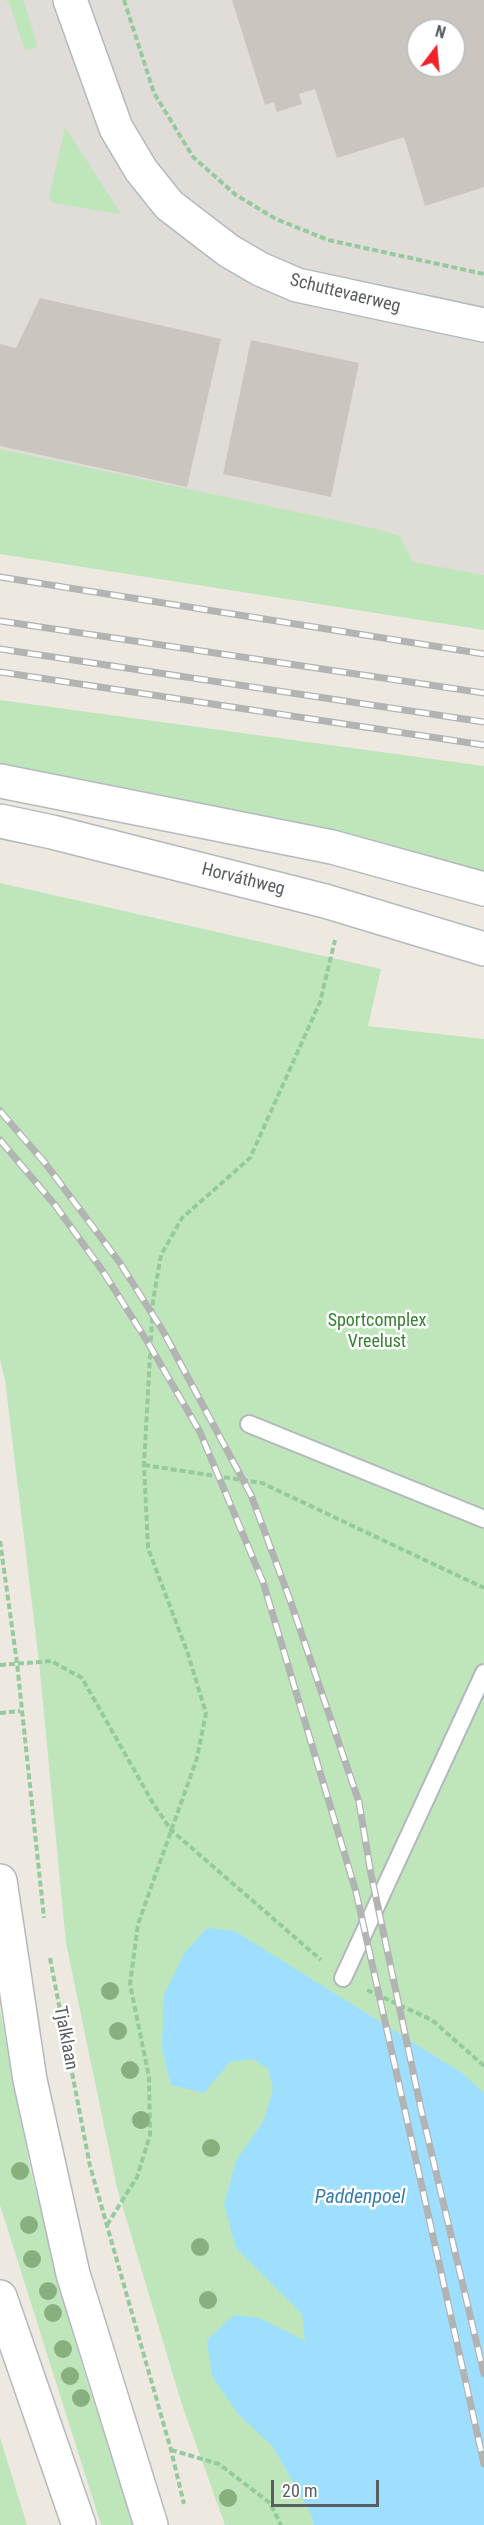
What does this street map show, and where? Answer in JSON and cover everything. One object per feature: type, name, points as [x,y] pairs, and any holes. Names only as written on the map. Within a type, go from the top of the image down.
[{"type":"main road","name":"Schuttevaerweg","points":[[70,0],[116,128],[141,170],[169,205],[229,251],[260,269],[297,285],[484,325]]},
{"type":"main road","points":[[0,781],[332,847],[484,889]]},
{"type":"main road","name":"Horváthweg","points":[[0,822],[52,832],[325,901],[484,949]]},
{"type":"main road","points":[[0,1881],[30,2080],[73,2274],[151,2525]]},
{"type":"main road","points":[[0,2297],[79,2525]]},
{"type":"lane","points":[[249,1424],[484,1519]]},
{"type":"lane","points":[[343,1978],[484,1672]]},
{"type":"path","points":[[124,0],[154,93],[193,157],[236,195],[276,219],[328,240],[484,274]]},
{"type":"path","points":[[107,2225],[137,2177],[150,2135],[149,2078],[130,1984],[138,1924],[197,1758],[206,1713],[188,1654],[148,1548],[144,1465],[153,1301],[161,1255],[182,1218],[250,1158],[320,1002],[338,929]]},
{"type":"path","points":[[144,1465],[262,1483],[484,1588]]},
{"type":"path","points":[[0,1540],[45,1929]]},
{"type":"path","points":[[0,1665],[51,1661],[82,1678],[154,1805],[171,1830],[343,1978],[432,2020],[484,2066]]},
{"type":"path","points":[[0,1713],[20,1711]]},
{"type":"path","name":"Tjalklaan","points":[[49,1952],[90,2166],[171,2450],[186,2514]]},
{"type":"path","points":[[171,2450],[219,2464],[270,2503],[281,2525]]},
{"type":"shaded area","points":[[0,0],[484,0],[484,575],[0,491]]},
{"type":"green space","points":[[5,0],[23,0],[38,47],[25,50],[9,2]]},
{"type":"green space","points":[[65,127],[121,214],[52,203],[49,198]]},
{"type":"green space","points":[[0,449],[377,529],[400,536],[413,562],[484,575],[484,630],[0,554]]},
{"type":"green space","points":[[0,700],[484,766],[484,871],[158,794],[0,766]]},
{"type":"green space","name":"Sportcomplex Vreelust","points":[[0,883],[381,969],[368,1026],[484,1039],[484,2525],[225,2525],[182,2405],[117,2188],[66,1943],[39,1662],[5,1380],[0,1360]]},
{"type":"green space","points":[[0,2010],[31,2172],[83,2368],[134,2525],[101,2525],[0,2205]]},
{"type":"green space","points":[[0,2437],[27,2525],[0,2525]]},
{"type":"water","name":"Paddenpoel","points":[[207,1928],[235,1931],[462,2073],[484,2093],[484,2525],[314,2525],[310,2512],[273,2447],[238,2414],[212,2376],[207,2340],[234,2315],[260,2318],[305,2341],[302,2314],[236,2248],[224,2204],[236,2161],[264,2120],[273,2089],[268,2069],[253,2059],[230,2062],[204,2093],[171,2085],[162,2049],[164,1995],[184,1954]]},
{"type":"building","points":[[232,0],[484,0],[484,187],[425,206],[404,137],[337,158],[315,89],[299,94],[302,104],[277,112],[274,102],[265,105]]},
{"type":"building","points":[[40,298],[221,339],[187,487],[0,446],[0,344],[16,348]]},
{"type":"building","points":[[251,340],[359,363],[331,497],[223,474]]},
{"type":"railway","points":[[0,577],[484,654]]},
{"type":"railway","points":[[0,621],[484,693]]},
{"type":"railway","points":[[0,649],[484,722]]},
{"type":"railway","points":[[0,672],[484,745]]},
{"type":"railway","points":[[0,1111],[45,1163],[120,1263],[163,1331],[251,1495],[290,1600],[359,1802],[371,1874],[421,2109],[484,2374]]},
{"type":"railway","points":[[0,1140],[55,1205],[102,1270],[147,1341],[200,1432],[263,1582],[356,1892],[484,2464]]}]
